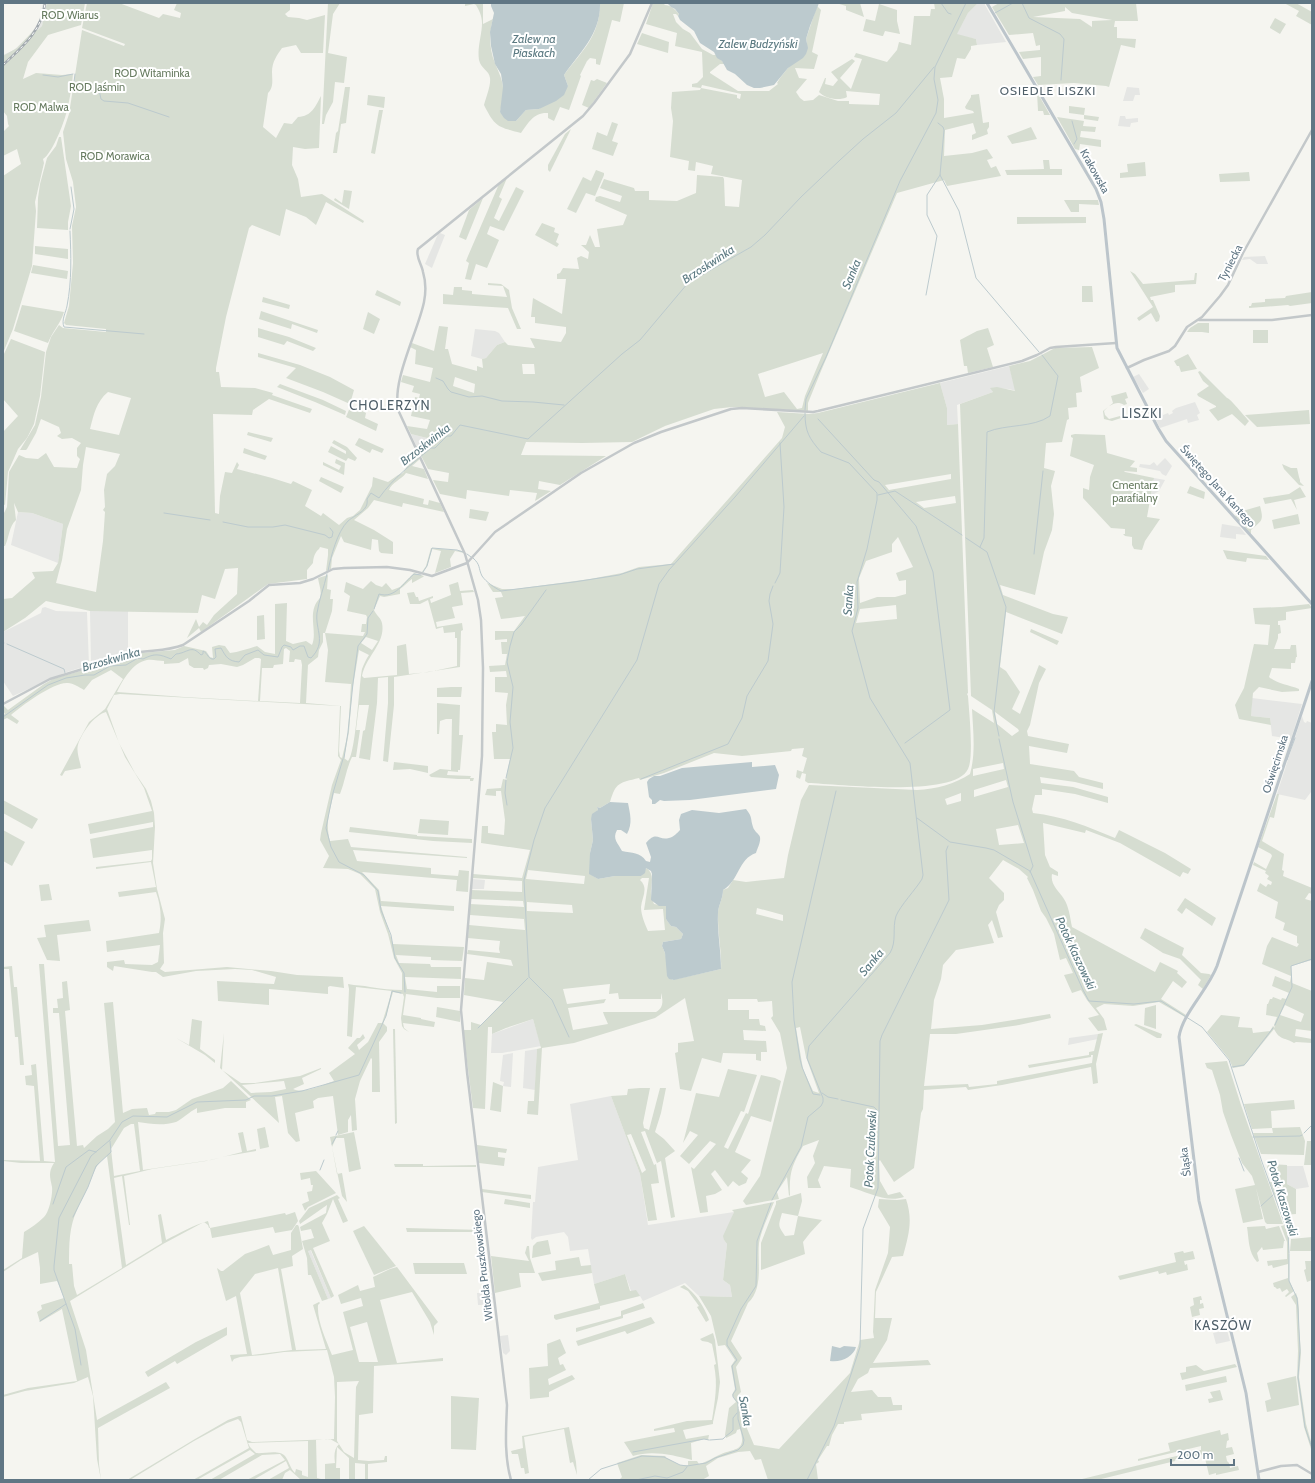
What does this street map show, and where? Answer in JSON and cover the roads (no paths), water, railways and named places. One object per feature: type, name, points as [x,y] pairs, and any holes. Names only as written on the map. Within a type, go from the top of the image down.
[{"type":"main road","name":"Krakowska","points":[[988,3],[1100,199],[1104,219],[1116,343],[1118,352],[1127,368]]},
{"type":"main road","name":"Świętego Jana Kantego","points":[[1127,368],[1166,441],[1312,604]]},
{"type":"main road","name":"Oświęcimska","points":[[1255,853],[1312,681]]},
{"type":"main road","name":"Śląska","points":[[1255,853],[1214,974],[1185,1019],[1180,1030],[1179,1041],[1198,1194],[1212,1259],[1246,1393],[1259,1480]]},
{"type":"street","name":"Witolda Pruszkowskiego","points":[[511,1480],[506,1454],[507,1405],[464,1047],[461,1007],[482,756],[484,668],[480,609],[468,562],[399,412],[396,401],[406,357],[419,319],[424,298],[424,273],[417,254],[418,249],[583,116],[594,104],[630,54],[652,3]]},
{"type":"street","name":"Tyniecka","points":[[1127,368],[1169,351],[1175,346],[1187,327],[1199,320],[1214,304],[1226,288],[1243,253],[1312,130]]},
{"type":"street","points":[[1199,320],[1272,320],[1312,315]]},
{"type":"street","points":[[3,704],[43,682],[136,653],[172,649],[183,645],[269,585],[300,583],[313,579],[326,572],[344,568],[384,567],[410,570],[432,576],[468,562],[495,532],[505,524],[581,473],[634,443],[661,432],[726,410],[742,408],[802,412],[818,411],[1030,358],[1054,348],[1116,343]]},
{"type":"street","points":[[1258,1472],[1281,1466],[1297,1464],[1312,1474]]},
{"type":"water","name":"Zalew na Piaskach","points":[[491,3],[600,3],[597,24],[593,33],[583,50],[564,75],[568,86],[564,95],[556,101],[539,109],[526,110],[516,121],[508,121],[500,112],[503,87],[501,74],[495,64],[491,46],[490,32],[494,13]]},
{"type":"water","name":"Zalew Budzyński","points":[[667,3],[819,3],[806,39],[808,48],[803,58],[788,68],[774,85],[754,88],[747,85],[735,74],[727,70],[722,61],[717,58],[714,52],[700,43],[694,31],[680,20],[678,16],[679,14]]},
{"type":"water","points":[[752,762],[752,767],[775,765],[779,775],[776,789],[690,800],[660,800],[655,804],[652,804],[652,800],[649,797],[647,782],[654,776],[660,776],[682,768]]},
{"type":"water","points":[[610,802],[628,803],[630,818],[629,830],[627,834],[621,830],[617,830],[615,836],[616,841],[622,851],[638,854],[646,861],[650,862],[651,857],[646,843],[655,836],[665,839],[675,835],[680,830],[679,820],[681,814],[692,810],[719,813],[746,809],[748,812],[752,824],[760,837],[760,841],[756,853],[746,860],[732,881],[723,890],[718,912],[721,969],[674,980],[669,979],[667,976],[665,953],[662,946],[663,942],[681,939],[683,934],[676,927],[671,926],[666,919],[666,906],[659,906],[651,900],[651,871],[646,868],[645,873],[641,876],[615,876],[598,879],[589,874],[590,853],[593,840],[592,814],[598,810],[597,807],[600,808]]},
{"type":"water","points":[[832,1346],[840,1348],[844,1346],[856,1347],[850,1356],[843,1360],[830,1361]]},
{"type":"waterway","points":[[941,3],[948,13],[951,14]]},
{"type":"waterway","name":"Sanka","points":[[805,410],[806,399],[826,357],[900,181],[936,113],[938,100],[934,79],[935,67],[966,3]]},
{"type":"waterway","points":[[995,13],[1013,3]]},
{"type":"waterway","points":[[1022,3],[1029,18],[1060,34],[1064,39],[1061,80]]},
{"type":"waterway","name":"Brzoskwinka","points":[[328,571],[333,551],[341,531],[348,521],[366,507],[367,499],[371,493],[379,498],[403,472],[431,448],[435,448],[447,436],[451,436],[460,425],[528,439],[622,354],[640,340],[688,283],[751,247],[765,235],[801,197],[840,160],[863,139],[896,113],[934,67]]},
{"type":"waterway","points":[[43,75],[58,77],[73,74]]},
{"type":"waterway","points":[[75,74],[74,82],[81,84]]},
{"type":"waterway","points":[[82,84],[99,90],[101,99],[104,101],[128,103],[169,117]]},
{"type":"waterway","points":[[1072,121],[1077,139],[1074,144]]},
{"type":"waterway","points":[[938,123],[944,130],[940,175],[959,211],[976,278],[1039,352]]},
{"type":"waterway","points":[[926,295],[937,236],[927,215],[927,195],[940,175]]},
{"type":"waterway","points":[[70,229],[74,209],[71,187]]},
{"type":"waterway","points":[[70,231],[71,259],[69,297],[63,319],[64,327],[144,334]]},
{"type":"waterway","points":[[980,547],[984,538],[987,432],[1036,422],[1050,416],[1058,376],[1042,355]]},
{"type":"waterway","points":[[436,378],[443,381],[451,392],[469,397],[482,396],[502,401],[564,405]]},
{"type":"waterway","name":"Sanka","points":[[772,1200],[801,1147],[808,1117],[821,1106],[823,1102],[823,1098],[807,1058],[809,1046],[890,953],[894,939],[896,916],[922,879],[923,875],[910,763],[870,698],[852,631],[858,608],[857,582],[867,549],[877,500],[877,493],[849,463],[821,452],[813,443],[808,434],[805,413]]},
{"type":"waterway","points":[[669,570],[735,497],[804,416]]},
{"type":"waterway","points":[[818,419],[874,480],[879,482],[916,526],[933,572],[950,710],[905,743]]},
{"type":"waterway","points":[[775,583],[780,573],[784,507],[780,443]]},
{"type":"waterway","points":[[1034,554],[1043,471]]},
{"type":"waterway","points":[[878,495],[895,491],[962,535]]},
{"type":"waterway","points":[[164,513],[210,520]]},
{"type":"waterway","points":[[223,522],[248,527],[273,527],[285,525],[325,535],[329,538],[332,537],[333,532],[330,528]]},
{"type":"waterway","points":[[966,538],[987,552],[1006,607],[994,712],[999,736]]},
{"type":"waterway","points":[[423,572],[427,566],[432,548],[457,550],[463,552]]},
{"type":"waterway","points":[[467,554],[471,557]]},
{"type":"waterway","points":[[473,558],[476,560],[482,576],[491,585],[501,591],[619,575],[637,569],[674,564]]},
{"type":"waterway","points":[[569,1037],[552,1000],[529,977],[524,880],[534,840],[545,808],[637,660],[659,584],[669,570]]},
{"type":"waterway","name":"Brzoskwinka","points":[[3,717],[48,685],[66,678],[94,675],[110,666],[126,665],[138,658],[143,659],[157,655],[171,659],[176,654],[189,650],[195,650],[201,655],[203,654],[203,651],[210,658],[214,659],[216,657],[215,649],[221,648],[228,658],[232,661],[239,662],[245,655],[258,650],[264,655],[278,657],[284,645],[291,647],[293,650],[300,646],[304,646],[308,657],[311,658],[318,647],[319,636],[317,613],[327,574]]},
{"type":"waterway","points":[[374,609],[379,594],[390,594],[398,589],[414,574],[421,575]]},
{"type":"waterway","points":[[641,779],[728,744],[742,718],[747,696],[768,661],[773,624],[769,601],[773,586]]},
{"type":"waterway","points":[[506,778],[513,748],[510,722],[513,687],[507,662],[510,646],[514,632],[521,625],[546,590]]},
{"type":"waterway","points":[[344,758],[358,646],[367,634],[368,618],[373,611]]},
{"type":"waterway","points":[[7,644],[64,669],[65,673]]},
{"type":"waterway","points":[[1287,760],[1295,738]]},
{"type":"waterway","points":[[999,739],[1013,802],[1033,866],[1030,872]]},
{"type":"waterway","points":[[343,759],[333,793],[326,828],[331,847],[339,862],[364,875],[378,891],[381,910],[391,935],[395,958],[404,973],[405,992]]},
{"type":"waterway","points":[[506,780],[505,793],[507,805]]},
{"type":"waterway","points":[[820,1095],[813,1094],[800,1059],[794,1020],[792,982],[836,791]]},
{"type":"waterway","name":"Potok Kaszowski","points":[[917,818],[950,842],[994,850],[1030,871],[1089,1001],[1134,1004],[1161,1001],[1202,1027],[1229,1060],[1262,1162],[1288,1233],[1289,1253]]},
{"type":"waterway","name":"Potok Czułowski","points":[[807,1480],[834,1426],[860,1347],[863,1229],[878,1188],[880,1041],[949,900],[946,851],[948,846]]},
{"type":"waterway","points":[[1275,1025],[1292,987],[1291,966],[1312,959]]},
{"type":"waterway","points":[[478,1028],[528,978]]},
{"type":"waterway","points":[[81,1365],[75,1329],[54,1270],[54,1266],[59,1218],[91,1156],[110,1140],[122,1122],[133,1116],[167,1117],[197,1102],[246,1100],[254,1096],[272,1096],[302,1091],[359,1075],[386,1016],[392,991],[401,993]]},
{"type":"waterway","points":[[1232,1067],[1244,1065],[1273,1028]]},
{"type":"waterway","points":[[822,1093],[828,1097],[838,1099]]},
{"type":"waterway","points":[[841,1100],[874,1107],[878,1111]]},
{"type":"waterway","points":[[1304,1133],[1312,1125]]},
{"type":"waterway","points":[[336,1135],[338,1131]]},
{"type":"waterway","points":[[1253,1137],[1302,1135]]},
{"type":"waterway","points":[[332,1144],[336,1137]]},
{"type":"waterway","points":[[73,1217],[88,1187],[96,1166],[111,1152],[110,1141]]},
{"type":"waterway","points":[[53,1204],[66,1167],[89,1150],[96,1152]]},
{"type":"waterway","points":[[1239,1158],[1244,1171]]},
{"type":"waterway","points":[[320,1170],[324,1160]]},
{"type":"waterway","points":[[1261,1206],[1273,1195]]},
{"type":"waterway","name":"Sanka","points":[[588,1480],[601,1469],[642,1456],[664,1457],[680,1465],[687,1466],[706,1463],[715,1458],[738,1450],[743,1445],[744,1440],[738,1419],[738,1403],[733,1397],[736,1390],[732,1366],[737,1360],[727,1345],[727,1340],[741,1309],[756,1286],[757,1241],[771,1203]]},
{"type":"waterway","name":"Potok Kaszowski","points":[[1289,1254],[1289,1281],[1297,1298],[1298,1309],[1300,1350],[1298,1377],[1305,1427],[1312,1448]]},
{"type":"waterway","points":[[40,1321],[66,1304]]},
{"type":"waterway","points":[[710,1440],[723,1439],[732,1431],[733,1418],[737,1413]]},
{"type":"waterway","points":[[633,1452],[704,1439],[709,1440]]},
{"type":"waterway","points":[[636,1480],[655,1476],[667,1478],[683,1472],[687,1467]]},
{"type":"railway","points":[[3,65],[30,38],[40,22],[45,3]]},
{"type":"district","name":"OSIEDLE LISZKI","points":[[1048,90]]},
{"type":"district","name":"CHOLERZYN","points":[[390,405]]},
{"type":"district","name":"LISZKI","points":[[1142,413]]},
{"type":"district","name":"KASZÓW","points":[[1223,1325]]},
{"type":"park label","name":"ROD Wiarus","points":[[70,15]]},
{"type":"park label","name":"ROD Witaminka","points":[[152,73]]},
{"type":"park label","name":"ROD Jaśmin","points":[[97,87]]},
{"type":"park label","name":"ROD Malwa","points":[[41,107]]},
{"type":"park label","name":"ROD Morawica","points":[[115,156]]},
{"type":"park label","name":"Cmentarz parafialny","points":[[1135,491]]}]
